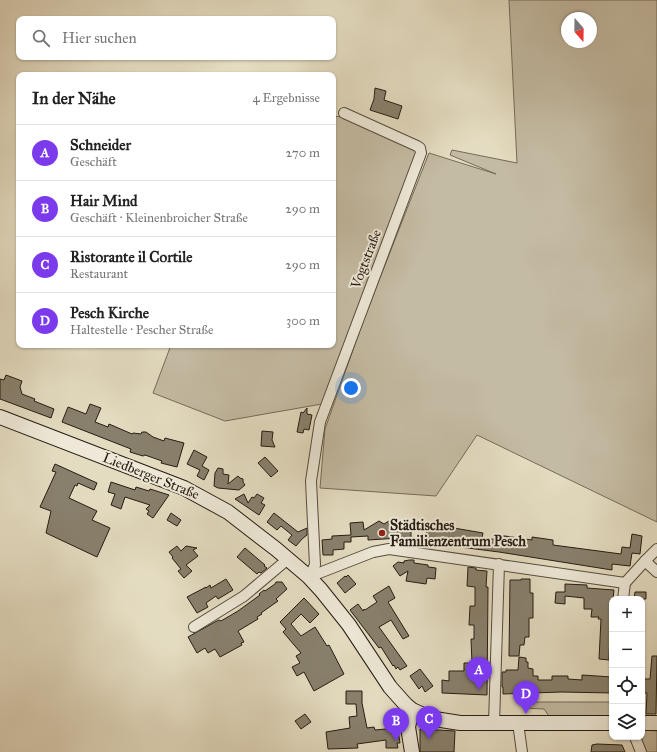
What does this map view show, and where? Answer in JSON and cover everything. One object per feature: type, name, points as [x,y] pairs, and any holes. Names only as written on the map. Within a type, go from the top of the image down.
[{"type":"main road","name":"Liedberger Straße","points":[[0,417],[139,470],[202,496],[237,518],[309,577],[342,616],[390,687],[412,710]]},
{"type":"main road","points":[[412,752],[408,727],[412,710],[428,717],[447,722],[609,723]]},
{"type":"main road","points":[[645,723],[657,723]]},
{"type":"street","name":"Vogtstraße","points":[[309,577],[315,565],[311,481],[320,422],[421,153],[420,148],[417,146],[344,113]]},
{"type":"street","points":[[623,596],[625,583],[657,549]]},
{"type":"street","points":[[309,577],[373,552],[394,550],[625,583]]},
{"type":"street","points":[[194,627],[250,592],[288,559]]},
{"type":"street","points":[[646,562],[657,572]]},
{"type":"street","points":[[494,723],[500,564]]},
{"type":"street","points":[[518,723],[522,752]]},
{"type":"street","points":[[636,740],[641,752]]},
{"type":"shaded area","points":[[509,0],[657,0],[657,522],[477,435],[436,496],[320,488],[325,429],[365,316],[429,153],[496,174],[450,155],[452,150],[517,163]]},
{"type":"shaded area","points":[[336,116],[342,117],[417,151],[322,404],[225,421],[153,393],[170,348],[336,348]]},
{"type":"shaded area","points":[[523,702],[609,702],[609,716],[549,716],[544,709],[523,708]]},
{"type":"shaded area","points":[[645,730],[657,731],[657,752],[644,752],[640,740],[645,740]]},
{"type":"building","points":[[375,88],[386,91],[384,100],[402,106],[398,119],[370,110],[374,99]]},
{"type":"building","points":[[6,375],[22,381],[20,387],[22,394],[35,399],[34,401],[54,409],[51,418],[0,399],[0,379],[4,380]]},
{"type":"building","points":[[90,404],[101,408],[95,422],[108,427],[109,424],[132,434],[141,434],[142,432],[146,432],[153,437],[164,441],[165,438],[184,443],[177,467],[161,463],[162,461],[145,455],[143,456],[130,452],[131,449],[62,422],[68,407],[86,414]]},
{"type":"building","points":[[307,408],[307,414],[312,415],[309,430],[304,429],[303,433],[297,432],[301,412],[303,413]]},
{"type":"building","points":[[262,431],[273,432],[272,440],[275,447],[261,446]]},
{"type":"building","points":[[194,450],[207,457],[202,466],[209,470],[204,480],[197,476],[200,470],[187,464]]},
{"type":"building","points":[[265,457],[278,471],[271,477],[258,463]]},
{"type":"building","points":[[55,464],[97,483],[94,490],[78,483],[77,486],[75,485],[69,498],[97,511],[92,520],[110,528],[97,557],[46,533],[51,511],[40,507],[56,472],[52,471]]},
{"type":"building","points":[[218,468],[223,469],[223,474],[229,475],[228,484],[238,476],[243,479],[245,485],[239,490],[218,488],[214,486],[215,473]]},
{"type":"building","points":[[111,482],[135,490],[136,487],[149,491],[150,489],[169,495],[153,518],[147,514],[149,511],[146,509],[150,505],[125,497],[121,509],[111,505],[115,494],[108,492]]},
{"type":"building","points":[[244,494],[248,503],[252,497],[254,498],[257,494],[264,498],[261,503],[265,505],[259,515],[235,499]]},
{"type":"building","points":[[171,513],[181,520],[177,526],[167,520]]},
{"type":"building","points":[[274,513],[298,532],[307,528],[307,535],[296,546],[288,540],[292,535],[281,526],[277,530],[267,522]]},
{"type":"building","points":[[399,520],[412,526],[411,540],[400,541],[400,538],[368,540],[368,536],[351,537],[351,542],[344,542],[344,549],[333,550],[333,555],[323,555],[322,540],[332,539],[332,536],[351,535],[350,523],[363,522],[364,530],[379,521],[384,524],[389,521],[394,523]]},
{"type":"building","points":[[454,528],[483,533],[482,538],[500,540],[501,536],[505,536],[532,540],[532,537],[553,540],[553,545],[621,554],[622,547],[630,548],[632,534],[642,536],[640,554],[632,553],[630,566],[612,564],[612,570],[499,552],[441,546],[442,543],[425,541],[427,529],[454,532]]},
{"type":"building","points":[[177,546],[181,551],[186,546],[197,548],[193,550],[198,556],[186,565],[192,571],[184,578],[178,571],[181,569],[169,552]]},
{"type":"building","points":[[245,548],[267,568],[261,573],[259,572],[257,574],[237,557]]},
{"type":"building","points":[[414,560],[414,563],[436,568],[435,579],[427,578],[426,584],[406,581],[408,571],[400,576],[393,566],[398,562],[404,563],[404,561]]},
{"type":"building","points":[[468,567],[476,568],[476,570],[487,571],[487,695],[442,693],[442,680],[449,681],[449,671],[464,671],[464,663],[472,663],[471,639],[474,639],[474,625],[469,625],[470,606],[475,606],[475,587],[467,586]]},
{"type":"building","points":[[348,575],[356,584],[345,593],[337,583]]},
{"type":"building","points":[[226,579],[233,590],[218,599],[216,596],[206,603],[208,607],[197,613],[187,597],[210,585],[211,588]]},
{"type":"building","points":[[530,579],[530,593],[533,593],[533,618],[529,618],[529,637],[525,637],[524,645],[520,645],[519,656],[509,656],[510,580]]},
{"type":"building","points":[[276,582],[282,582],[287,589],[276,599],[278,601],[257,617],[258,619],[238,631],[244,642],[241,643],[242,645],[220,657],[215,649],[208,653],[205,648],[197,653],[188,637],[238,611]]},
{"type":"building","points":[[565,584],[587,585],[587,588],[614,590],[613,596],[609,596],[609,660],[599,659],[601,619],[598,619],[599,617],[591,617],[592,609],[584,609],[584,598],[565,596],[565,604],[555,603],[556,592],[565,592]]},
{"type":"building","points":[[389,586],[395,598],[388,602],[409,636],[403,639],[391,620],[379,627],[407,666],[400,670],[398,667],[396,669],[394,665],[393,666],[381,647],[379,648],[350,610],[358,604],[363,611],[364,609],[365,610],[377,602],[373,596]]},
{"type":"building","points":[[635,592],[646,592],[646,599],[645,596],[634,596]]},
{"type":"building","points":[[304,598],[319,614],[310,623],[301,614],[291,624],[301,636],[315,627],[327,646],[329,645],[344,674],[314,691],[304,672],[297,676],[292,667],[300,663],[296,656],[301,653],[283,632],[286,629],[280,622]]},
{"type":"building","points":[[652,656],[657,656],[656,714],[646,714],[647,693],[645,693],[645,679],[650,679]]},
{"type":"building","points":[[519,657],[526,658],[528,668],[533,669],[533,676],[538,676],[538,680],[552,680],[552,676],[568,676],[568,679],[582,680],[582,675],[609,677],[609,693],[562,692],[503,694],[502,672],[506,672],[506,670],[518,670]]},
{"type":"building","points":[[420,669],[433,686],[425,692],[422,686],[419,689],[410,676]]},
{"type":"building","points":[[346,691],[362,691],[362,703],[367,728],[374,727],[375,730],[396,728],[396,731],[398,730],[400,743],[397,743],[398,748],[386,748],[386,740],[357,744],[358,748],[328,749],[326,732],[350,728],[349,717],[357,716],[356,704],[346,704]]},
{"type":"building","points":[[305,714],[311,722],[301,729],[295,721]]},
{"type":"building","points":[[420,729],[455,731],[454,752],[420,752]]},
{"type":"building","points":[[592,745],[622,745],[625,752],[591,752]]},
{"type":"place","name":"Städtisches Familienzentrum Pesch","points":[[382,533]]},
{"type":"place","name":"Schneider","points":[[479,690]]},
{"type":"place","name":"Pesch Kirche","points":[[526,714]]},
{"type":"place","name":"Ristorante il Cortile","points":[[429,739]]},
{"type":"place","name":"Hair Mind","points":[[396,741]]}]
